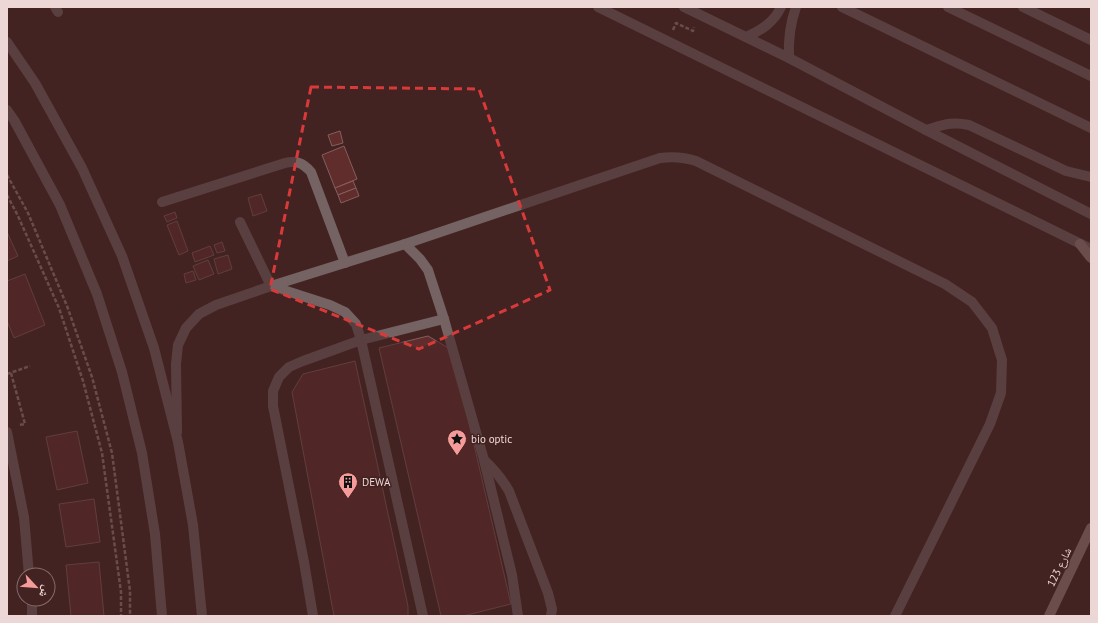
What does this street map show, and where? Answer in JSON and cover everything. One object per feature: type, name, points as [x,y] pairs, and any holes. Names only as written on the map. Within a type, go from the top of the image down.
[{"type":"main road","points":[[1080,244],[1091,258]]},
{"type":"main road","name":"شارع 123","points":[[1049,616],[1091,528]]},
{"type":"street","points":[[598,7],[1091,249]]},
{"type":"street","points":[[684,7],[789,58],[1091,214]]},
{"type":"street","points":[[746,37],[763,29],[777,16],[781,7]]},
{"type":"street","points":[[789,58],[788,40],[791,22],[796,7]]},
{"type":"street","points":[[842,7],[1091,128]]},
{"type":"street","points":[[948,7],[1091,76]]},
{"type":"street","points":[[1023,7],[1091,40]]},
{"type":"street","points":[[7,42],[35,83],[82,168],[122,256],[154,348],[178,442],[193,525],[202,616]]},
{"type":"street","points":[[7,110],[14,120],[60,205],[97,294],[122,372],[142,453],[155,534],[162,616]]},
{"type":"street","points":[[926,130],[948,123],[969,125],[1066,171],[1091,177]]},
{"type":"street","points":[[178,442],[176,364],[178,345],[186,328],[199,314],[216,305],[271,286],[405,244],[660,158],[672,156],[685,157],[704,164],[938,280],[972,302],[992,328],[1002,360],[1001,393],[990,424],[895,616]]},
{"type":"street","points":[[162,202],[285,163],[292,161],[299,162],[306,166],[311,172],[344,263]]},
{"type":"street","points":[[240,222],[271,286],[330,305],[345,312],[356,324],[361,340],[423,616]]},
{"type":"street","points":[[405,244],[420,259],[428,270],[444,319],[484,460],[512,575],[518,616]]},
{"type":"street","points":[[313,616],[304,562],[273,406],[273,391],[279,378],[289,367],[303,361],[361,340],[444,319]]},
{"type":"street","points":[[10,429],[24,516],[28,567]]},
{"type":"street","points":[[484,460],[494,469],[509,491],[548,593],[552,609],[551,616]]},
{"type":"path","points":[[668,41],[676,23],[693,31],[700,14]]},
{"type":"path","points":[[7,175],[28,214],[67,306],[92,377],[112,453],[130,591],[130,616]]},
{"type":"path","points":[[7,195],[18,216],[59,308],[102,453],[121,592],[121,616]]},
{"type":"path","points":[[7,374],[30,366]]},
{"type":"path","points":[[10,429],[25,424],[11,373]]},
{"type":"highlighted area","points":[[311,87],[479,89],[550,290],[419,349],[270,289]]},
{"type":"building","points":[[340,131],[343,143],[332,146],[328,135]]},
{"type":"building","points":[[344,146],[357,179],[335,188],[322,155]]},
{"type":"building","points":[[353,181],[356,188],[338,195],[335,188]]},
{"type":"building","points":[[356,188],[359,196],[341,203],[338,195]]},
{"type":"building","points":[[261,194],[267,211],[253,216],[248,198]]},
{"type":"building","points":[[175,212],[177,218],[167,222],[164,216]]},
{"type":"building","points":[[177,221],[188,251],[179,255],[167,225]]},
{"type":"building","points":[[7,232],[18,256],[7,261]]},
{"type":"building","points":[[222,242],[225,251],[217,253],[214,245]]},
{"type":"building","points":[[210,246],[214,255],[195,262],[192,253]]},
{"type":"building","points":[[228,255],[232,269],[218,274],[214,259]]},
{"type":"building","points":[[208,260],[214,274],[199,280],[193,266]]},
{"type":"building","points":[[193,271],[196,280],[186,283],[184,274]]},
{"type":"building","points":[[25,274],[45,325],[14,338],[7,321],[7,281]]},
{"type":"building","points":[[428,336],[452,350],[511,604],[463,616],[441,616],[379,348]]},
{"type":"building","name":"DEWA","points":[[355,361],[408,606],[408,616],[334,616],[292,392],[303,374]]},
{"type":"building","points":[[77,431],[88,483],[57,490],[46,437]]},
{"type":"building","points":[[94,499],[100,542],[66,547],[59,504]]},
{"type":"building","points":[[99,562],[104,616],[71,616],[66,565]]},
{"type":"place","name":"bio optic","points":[[457,456]]},
{"type":"place","name":"DEWA","points":[[348,499]]}]
